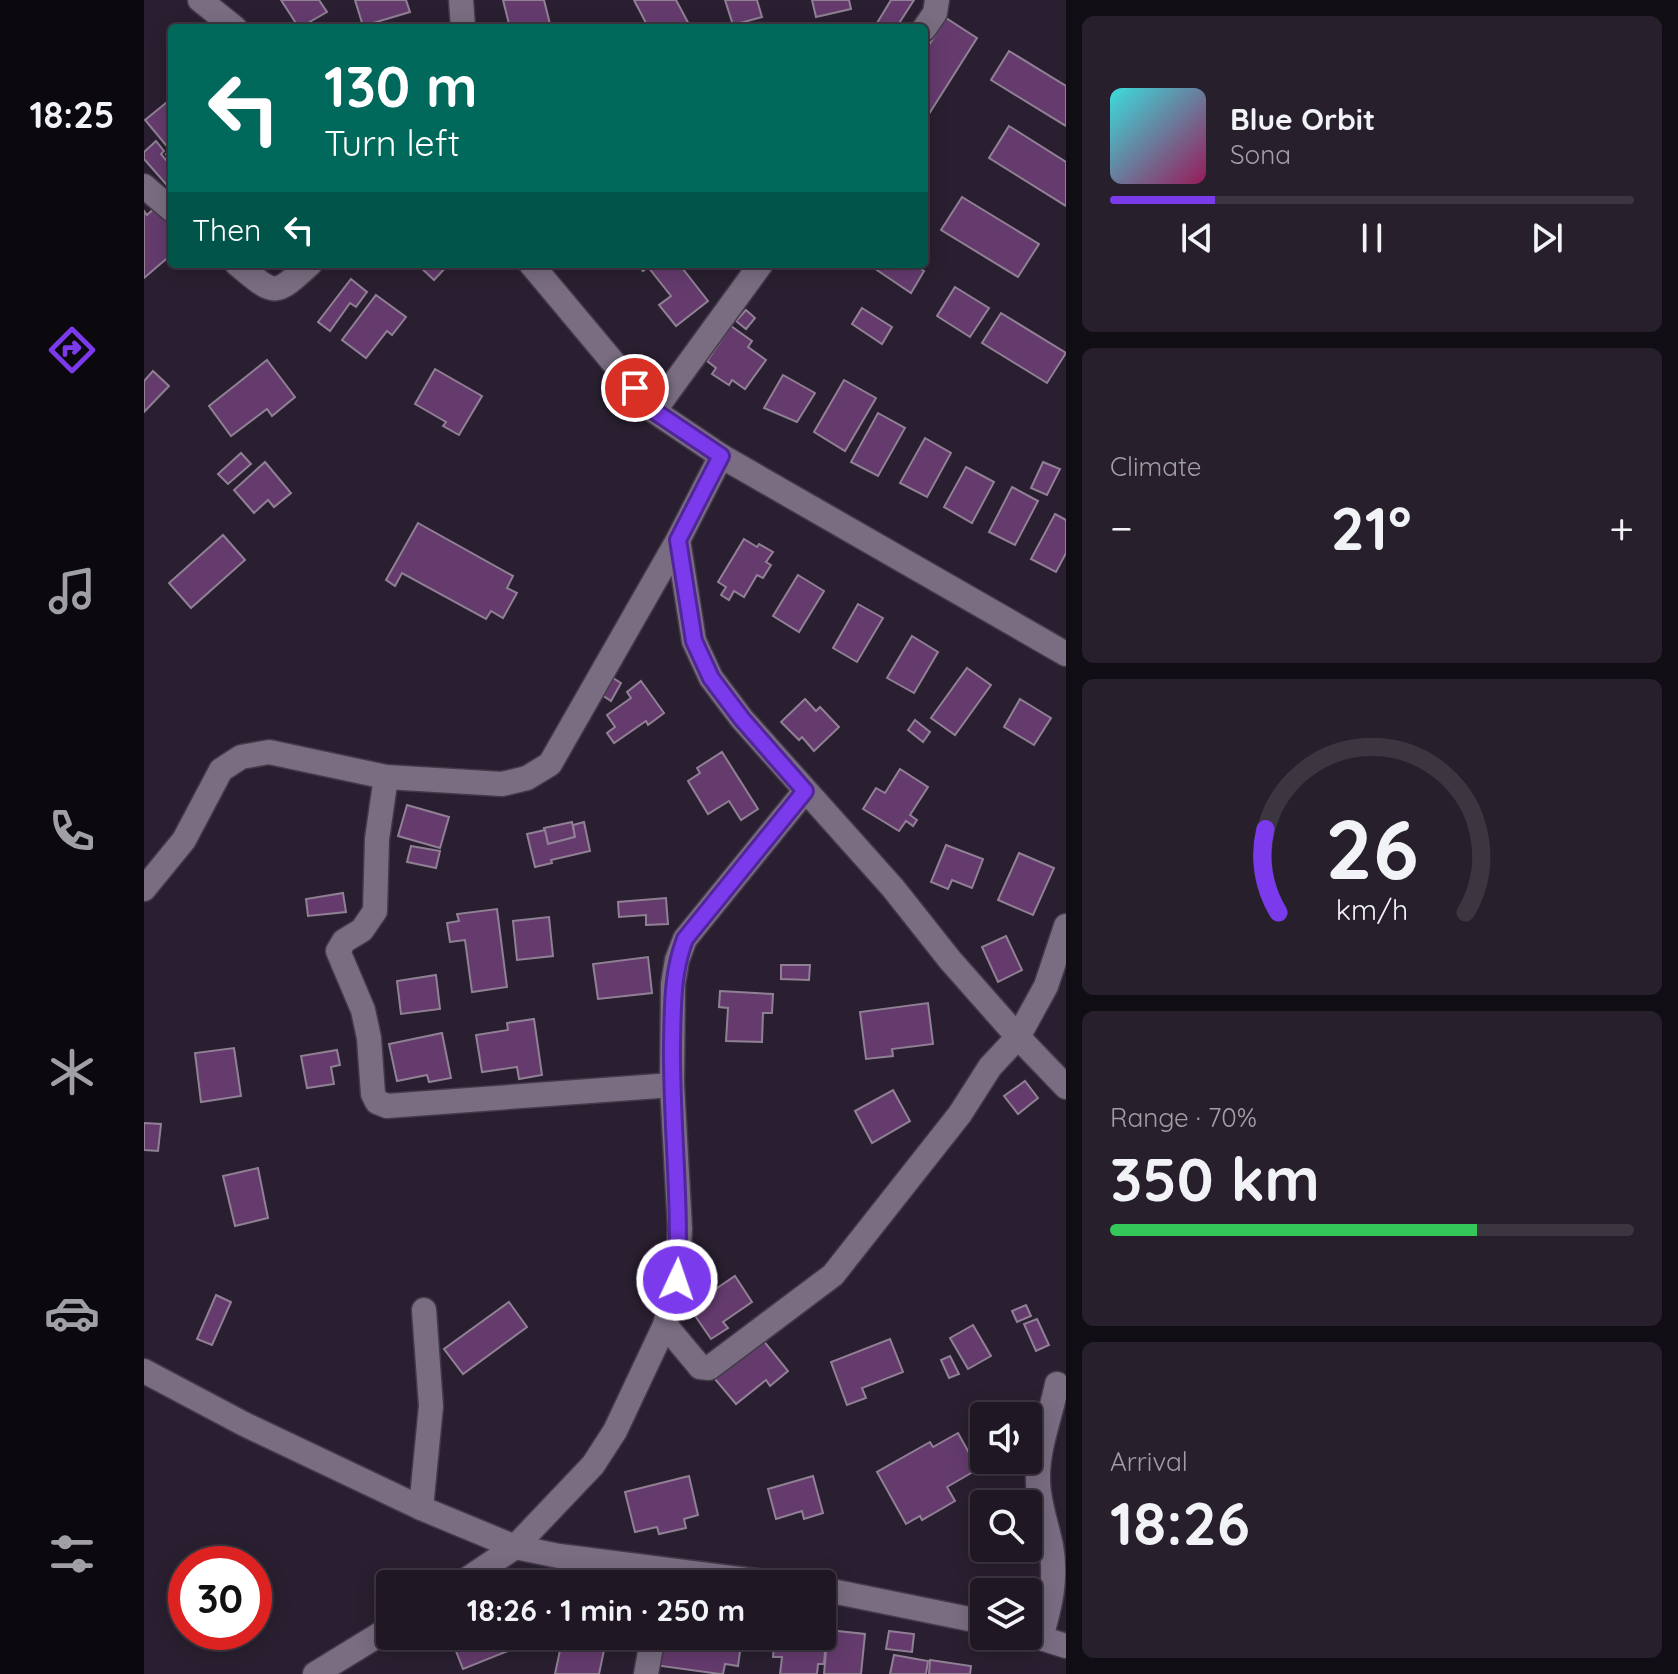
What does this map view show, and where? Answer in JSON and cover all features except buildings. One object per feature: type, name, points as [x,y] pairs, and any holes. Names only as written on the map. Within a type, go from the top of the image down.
[{"type":"street","points":[[200,0],[230,24]]},
{"type":"street","points":[[461,0],[463,24]]},
{"type":"street","points":[[927,24],[935,13],[937,0]]},
{"type":"street","points":[[144,186],[168,207]]},
{"type":"street","points":[[242,268],[266,288],[277,290],[306,268]]},
{"type":"street","points":[[534,268],[654,411],[721,456],[1066,654]]},
{"type":"street","points":[[654,411],[758,268]]},
{"type":"street","points":[[144,889],[184,840],[221,770],[241,757],[269,752],[386,777],[502,784],[527,778],[550,764],[678,540],[721,456]]},
{"type":"street","points":[[678,540],[694,641],[711,678],[742,719],[857,845],[1018,1037],[1066,1087]]},
{"type":"street","points":[[386,777],[377,839],[375,911],[362,930],[344,941],[338,951],[363,1010],[369,1038],[373,1094],[377,1102],[387,1106],[672,1085]]},
{"type":"street","points":[[481,1570],[515,1547],[605,1450],[665,1325],[675,1294],[680,1229],[672,1085],[673,984],[677,960],[685,939],[805,791]]},
{"type":"street","points":[[665,1325],[700,1367],[709,1368],[833,1275],[960,1114],[990,1067],[1018,1037],[1046,986],[1066,926]]},
{"type":"street","points":[[421,1508],[431,1406],[424,1310]]},
{"type":"street","points":[[144,1371],[244,1424],[421,1508],[515,1547],[630,1570]]},
{"type":"street","points":[[1042,1618],[1053,1595],[1053,1585],[1052,1550],[1040,1501],[1038,1469],[1057,1384]]},
{"type":"street","points":[[836,1592],[970,1619]]},
{"type":"street","points":[[315,1674],[376,1637]]},
{"type":"street","points":[[1042,1638],[1066,1646]]},
{"type":"street","points":[[646,1674],[650,1650]]},
{"type":"route","points":[[635,388],[654,411],[721,456],[678,540],[694,641],[711,678],[805,791],[685,939],[677,960],[673,984],[672,1085],[680,1229],[677,1280]]}]
